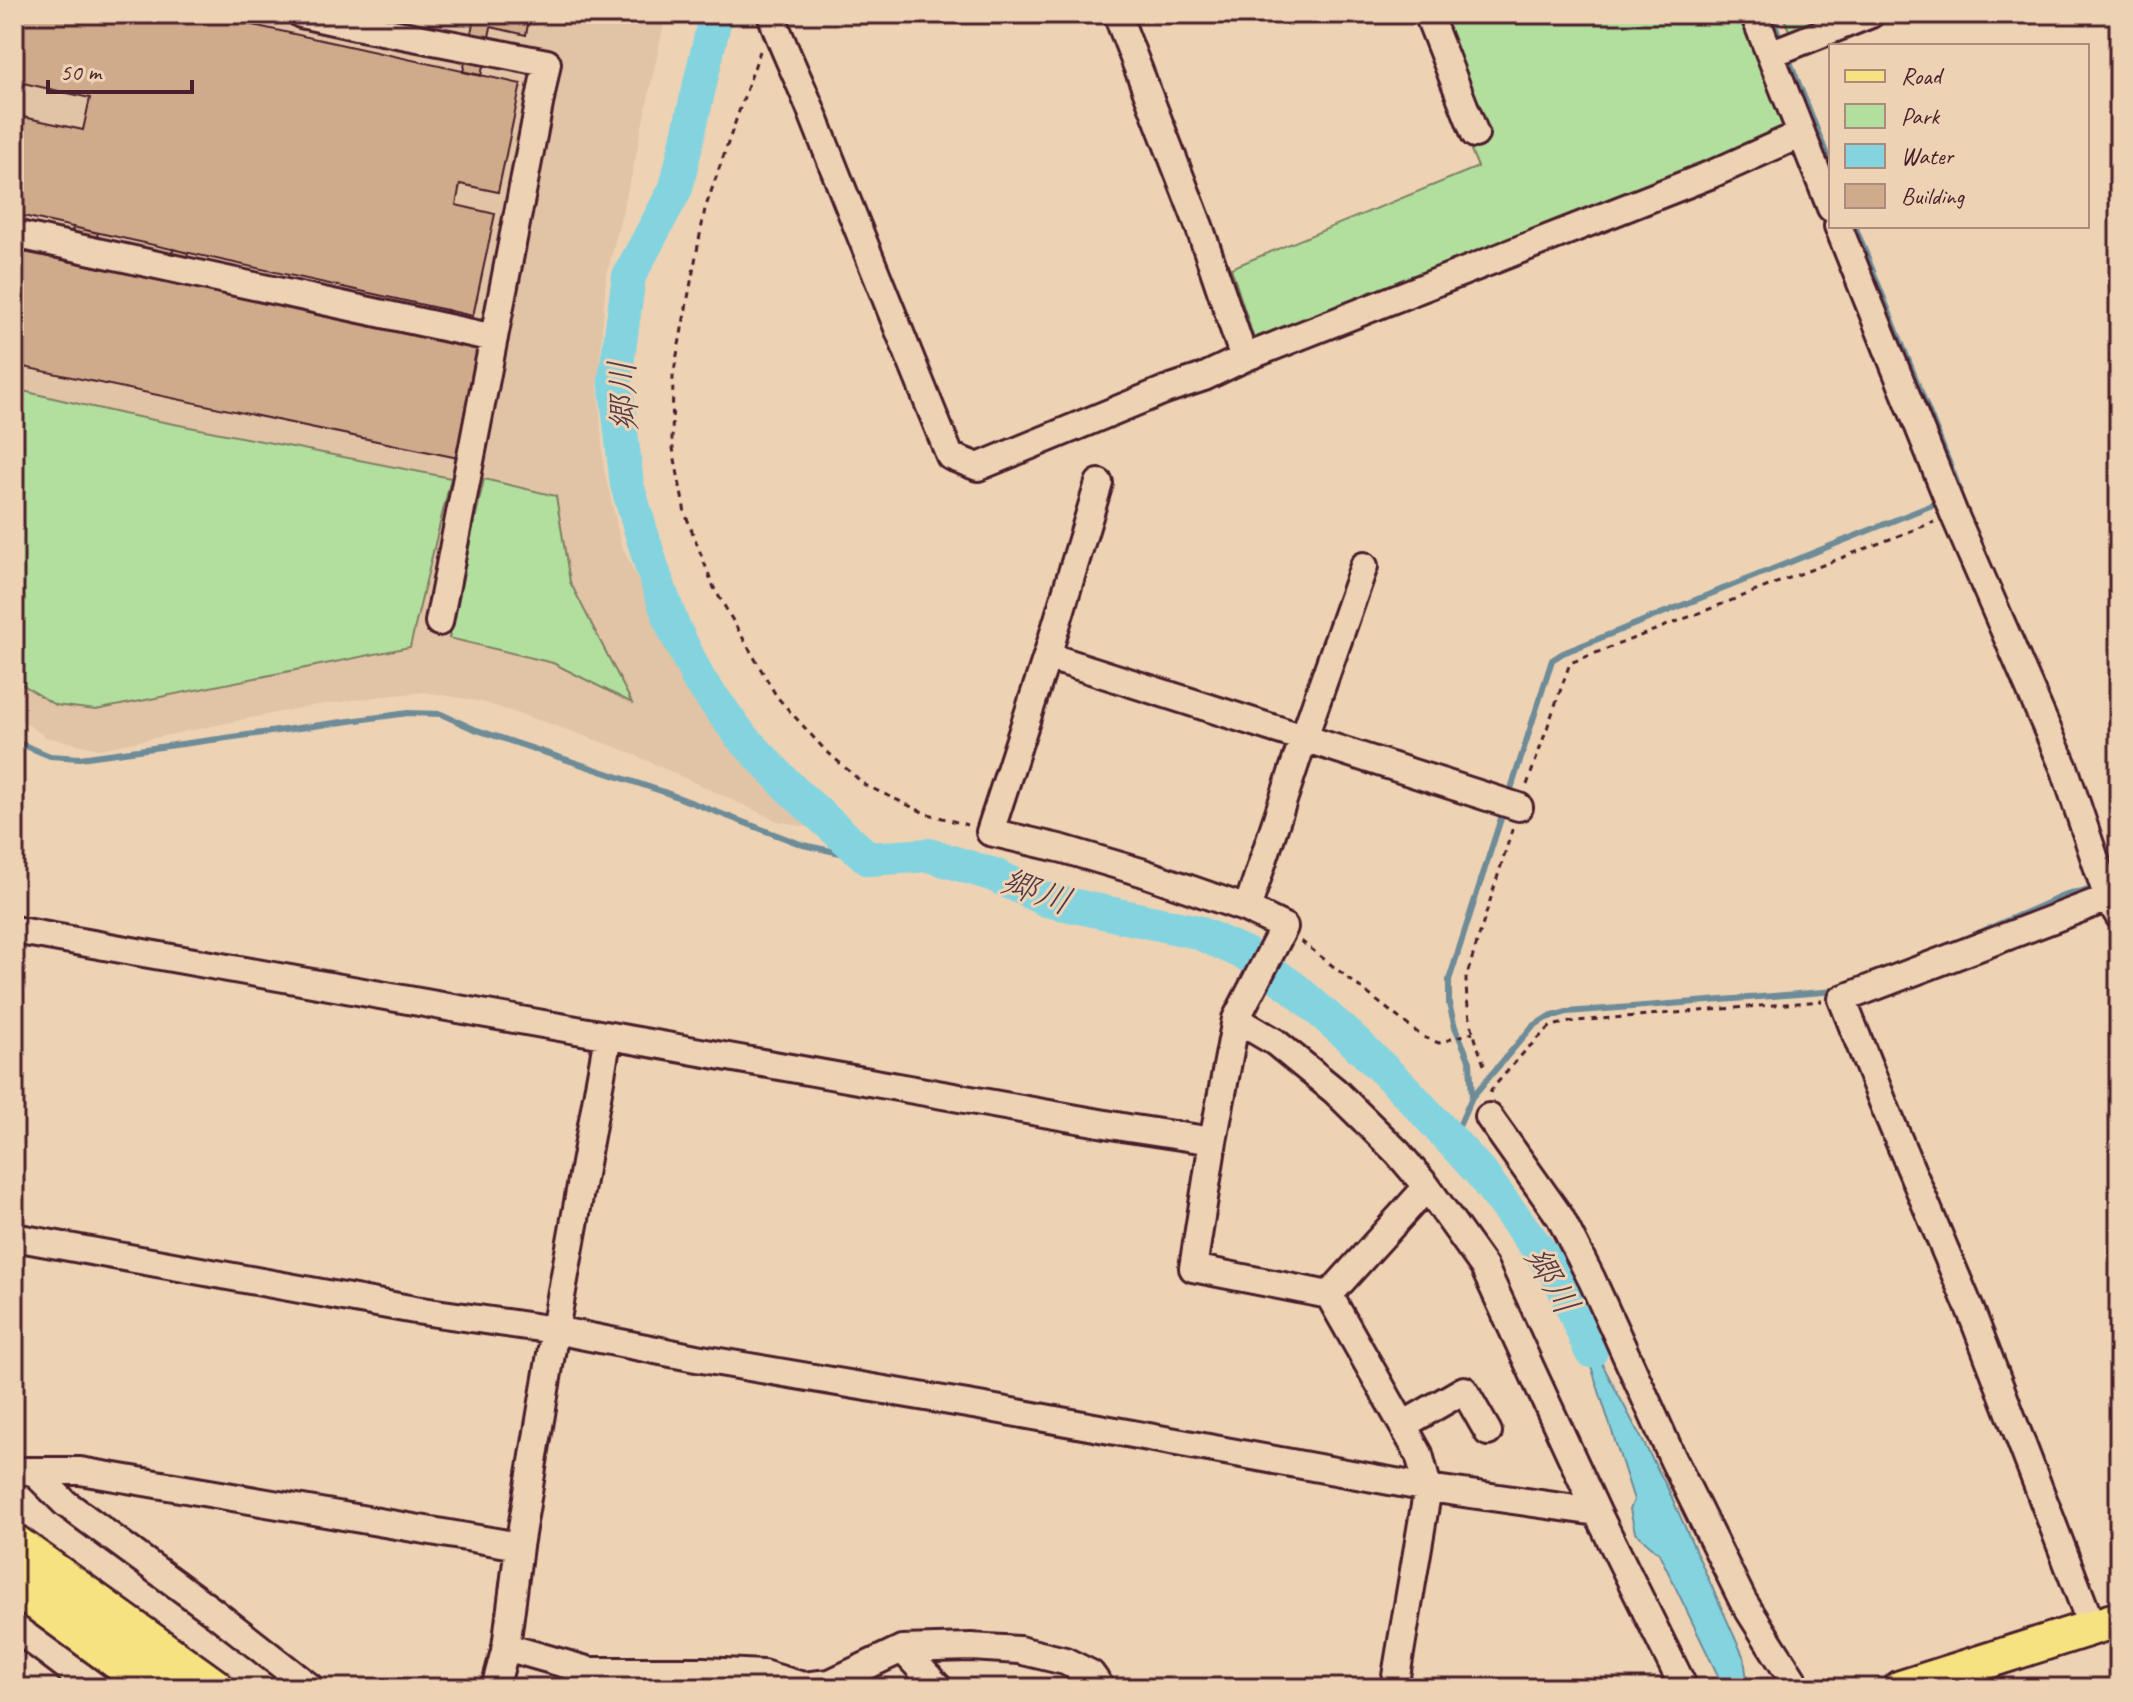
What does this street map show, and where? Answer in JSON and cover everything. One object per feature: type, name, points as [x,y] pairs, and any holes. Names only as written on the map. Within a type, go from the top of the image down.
[{"type":"highway","points":[[14,1544],[214,1688]]},
{"type":"highway","points":[[14,1584],[156,1688]]},
{"type":"main road","points":[[1901,1688],[2106,1623]]},
{"type":"street","points":[[301,14],[357,20],[547,63],[439,622]]},
{"type":"street","points":[[1117,14],[1199,226],[1244,358]]},
{"type":"street","points":[[1428,14],[1475,134]]},
{"type":"street","points":[[1754,14],[1829,203]]},
{"type":"street","points":[[1770,54],[1871,14]]},
{"type":"street","points":[[771,16],[950,456],[978,467],[1204,377],[1244,358],[1712,174],[1801,134]]},
{"type":"street","points":[[1839,228],[1954,514],[2065,770],[2114,907],[1842,999],[1972,1314],[2106,1623]]},
{"type":"street","points":[[14,234],[494,338]]},
{"type":"street","points":[[1099,483],[990,832],[1141,872],[1247,909],[1284,927],[1236,1019],[1193,1268],[1329,1295],[1419,1454],[1428,1488],[1394,1688]]},
{"type":"street","points":[[1247,909],[1364,566]]},
{"type":"street","points":[[1047,656],[1519,807]]},
{"type":"street","points":[[14,930],[436,1002],[608,1036],[1113,1126],[1213,1141]]},
{"type":"street","points":[[1236,1019],[1275,1042],[1335,1091],[1398,1153],[1427,1187],[1484,1267],[1597,1512],[1684,1688]]},
{"type":"street","points":[[495,1688],[506,1647],[519,1546],[555,1330],[608,1036]]},
{"type":"street","points":[[1489,1117],[1560,1217],[1743,1601],[1798,1688]]},
{"type":"street","points":[[1329,1295],[1427,1187]]},
{"type":"street","points":[[14,1237],[415,1310],[555,1330],[696,1358],[1428,1488],[1597,1512]]},
{"type":"street","points":[[1403,1425],[1464,1390],[1488,1432]]},
{"type":"street","points":[[20,1472],[80,1471],[519,1546]]},
{"type":"street","points":[[20,1472],[215,1613],[311,1688]]},
{"type":"street","points":[[506,1647],[590,1671],[763,1674],[803,1686],[830,1683],[902,1649],[971,1647],[1019,1650],[1065,1661],[1091,1674],[1101,1688]]},
{"type":"street","points":[[902,1649],[939,1688]]},
{"type":"street","points":[[14,1663],[47,1688]]},
{"type":"path","points":[[771,16],[705,209],[673,376],[672,443],[685,513],[714,588],[777,697],[824,749],[865,785],[925,813],[990,832]]},
{"type":"path","points":[[1484,1065],[1466,1003],[1466,978],[1519,807],[1570,663],[1954,514]]},
{"type":"path","points":[[1284,927],[1423,1037],[1439,1043],[1473,1032]]},
{"type":"path","points":[[1489,1117],[1491,1090],[1551,1026],[1575,1021],[1842,999]]},
{"type":"shaded area","points":[[14,14],[666,14],[606,277],[598,387],[604,469],[621,544],[666,639],[724,733],[812,828],[778,821],[624,750],[551,724],[482,702],[426,692],[304,707],[100,749],[46,737],[14,715]]},
{"type":"green space","points":[[1415,14],[1746,14],[1791,128],[1257,348],[1231,268],[1478,167]]},
{"type":"green space","points":[[1782,14],[1839,14],[1791,35]]},
{"type":"green space","points":[[14,389],[123,414],[451,478],[410,647],[96,710],[55,705],[14,679]]},
{"type":"green space","points":[[484,479],[556,496],[570,582],[632,703],[553,663],[449,638]]},
{"type":"water","points":[[1561,1286],[1667,1487],[1744,1658],[1748,1688],[1724,1688],[1659,1553],[1635,1532],[1630,1509],[1634,1500],[1582,1338]]},
{"type":"building","points":[[14,14],[203,14],[521,84],[498,192],[460,184],[456,205],[495,214],[473,316],[14,214],[14,115],[83,130],[90,98],[14,81]]},
{"type":"building","points":[[475,14],[530,14],[526,35],[491,27],[481,76],[463,72]]},
{"type":"building","points":[[73,227],[98,233],[90,265],[66,260]]},
{"type":"building","points":[[173,249],[188,253],[182,284],[167,281]]},
{"type":"building","points":[[14,250],[483,346],[463,459],[14,365]]},
{"type":"building","points":[[427,306],[448,310],[443,338],[421,333]]},
{"type":"waterway","name":"郷川","points":[[716,14],[676,188],[629,276],[615,379],[627,485],[672,624],[699,680],[741,736],[793,791],[869,859],[929,855],[994,875],[1047,900],[1197,932],[1246,954],[1294,988],[1405,1090],[1480,1172],[1560,1278],[1591,1351]]},
{"type":"waterway","points":[[1771,14],[1781,40]]},
{"type":"waterway","points":[[1787,54],[1829,160]]},
{"type":"waterway","points":[[1856,228],[1960,490],[1953,494]]},
{"type":"waterway","points":[[1509,795],[1552,660],[1940,502]]},
{"type":"waterway","points":[[14,741],[50,756],[80,758],[408,713],[441,714],[474,729],[664,792],[803,845],[869,859]]},
{"type":"waterway","points":[[1472,1097],[1470,1062],[1449,1004],[1449,980],[1504,809]]},
{"type":"waterway","points":[[1969,937],[2070,893],[2096,889]]},
{"type":"waterway","points":[[1452,1142],[1472,1097],[1532,1027],[1546,1018],[1567,1012],[1836,991]]}]
